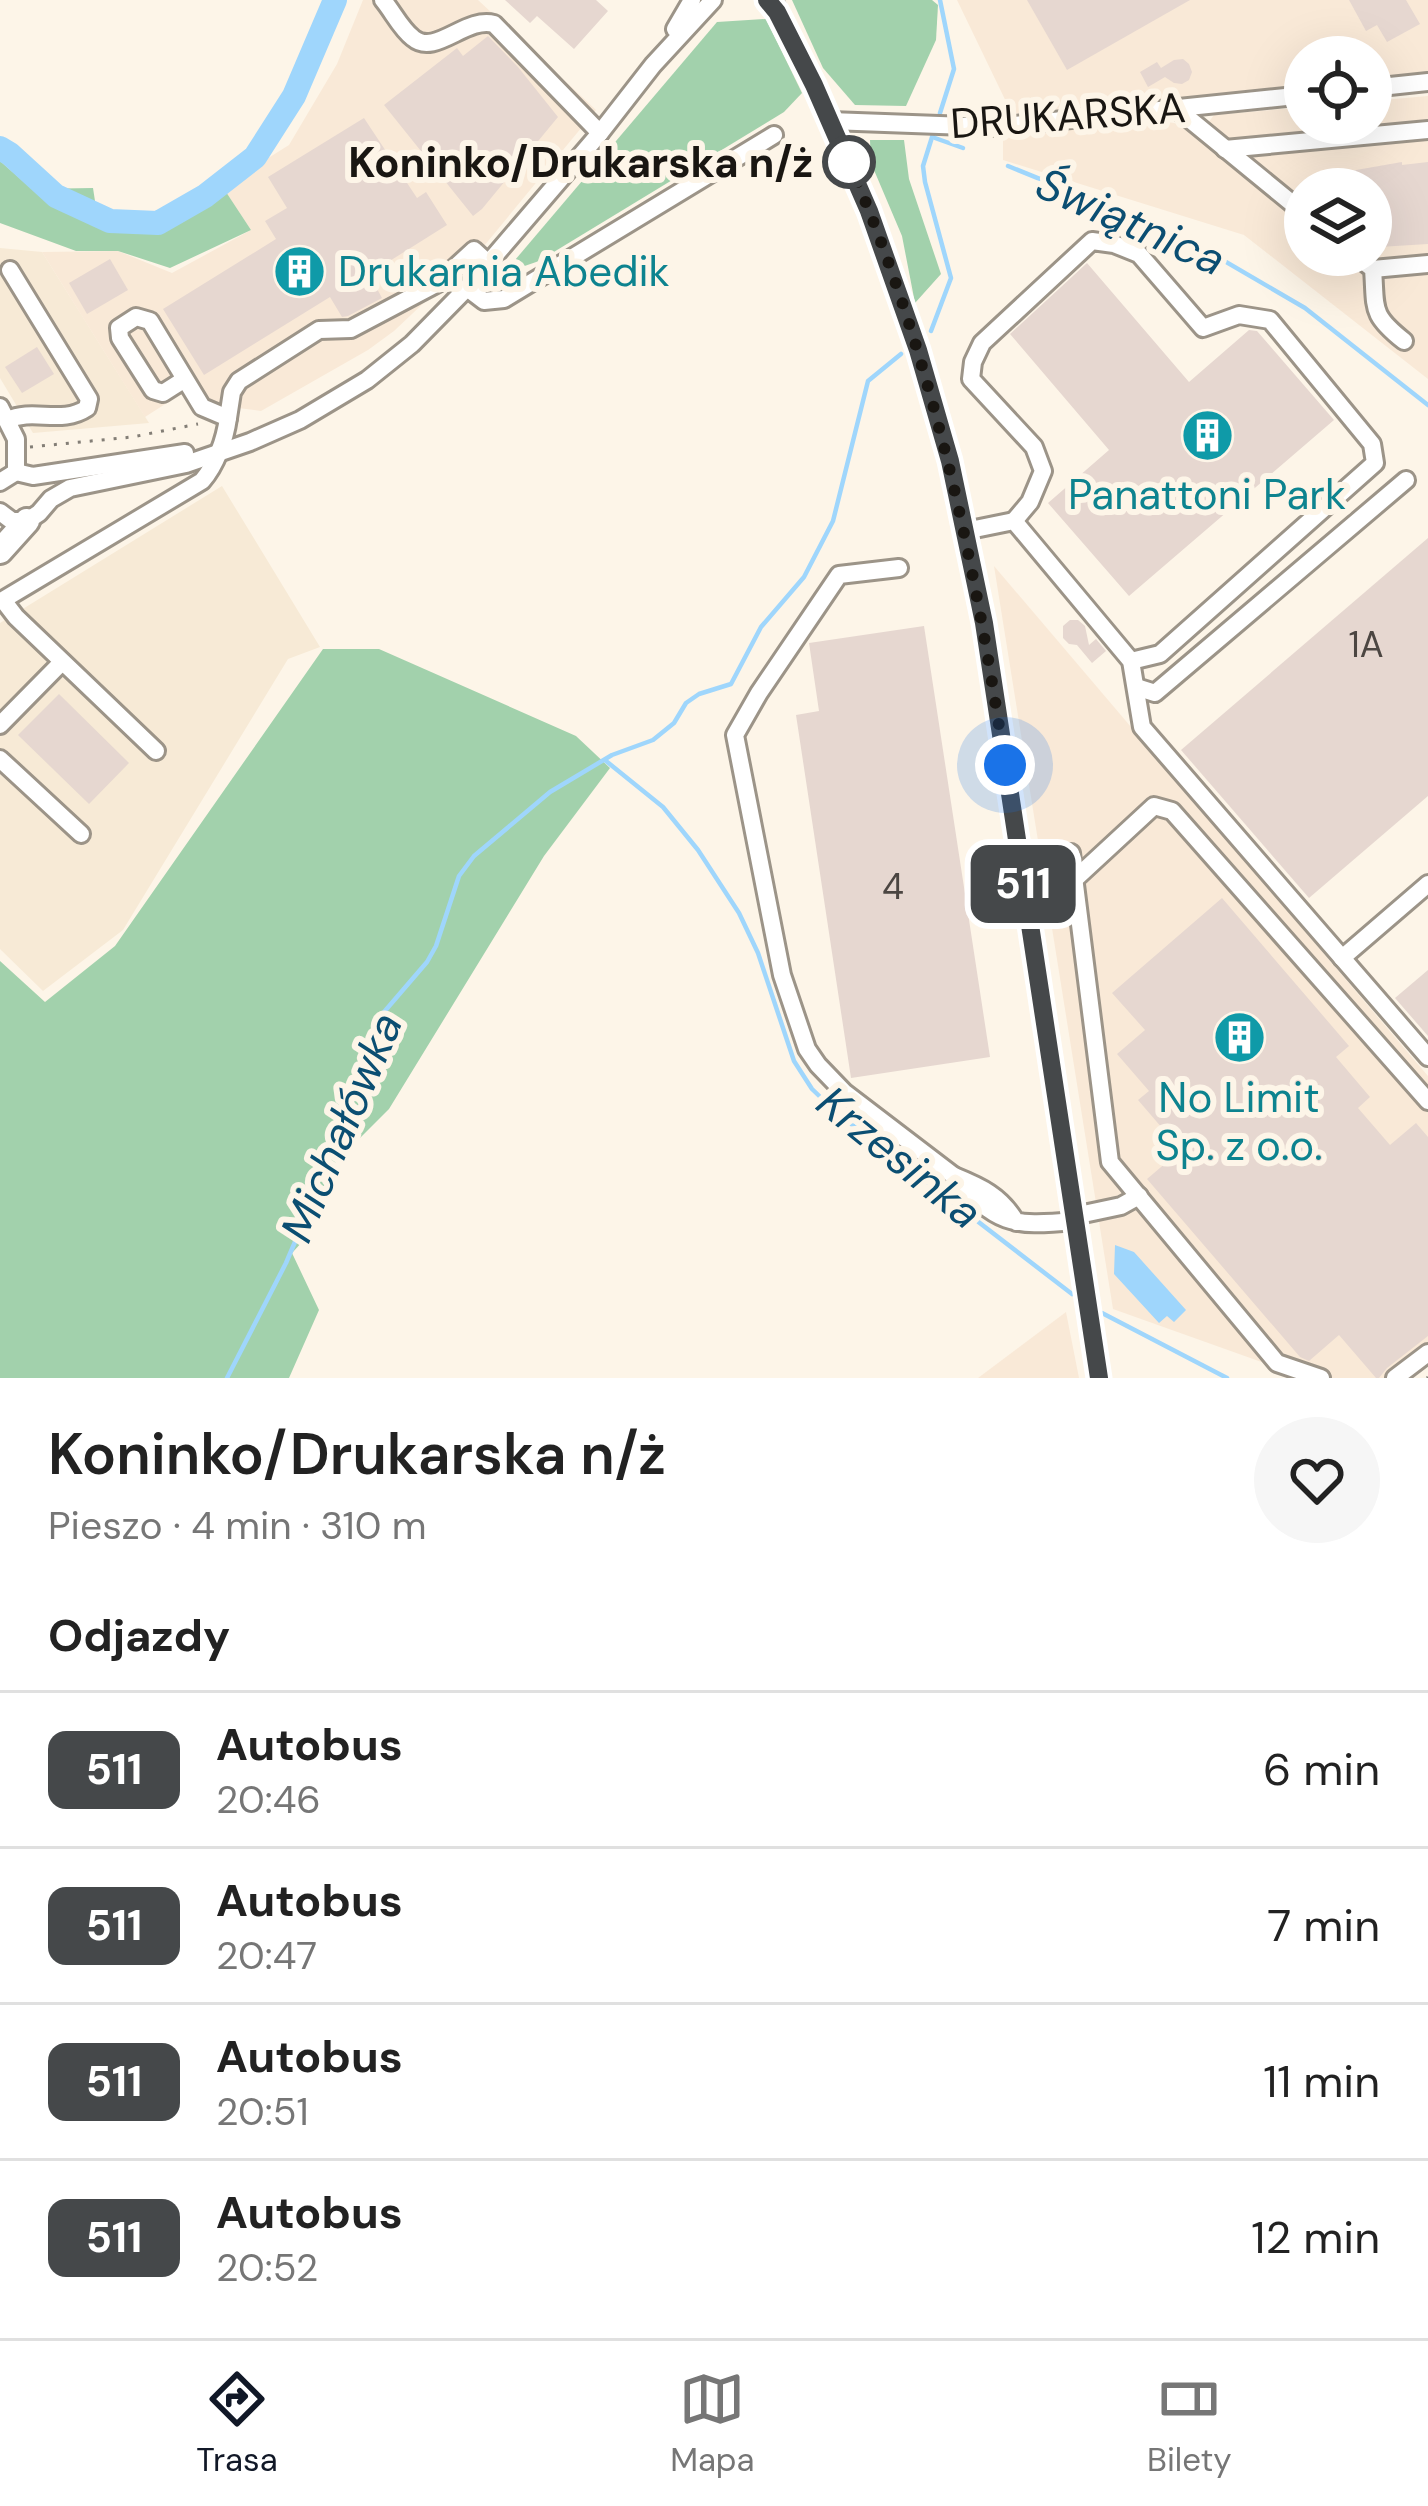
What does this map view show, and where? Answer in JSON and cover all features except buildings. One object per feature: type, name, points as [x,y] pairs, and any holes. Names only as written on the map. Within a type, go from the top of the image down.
[{"type":"street","points":[[383,0],[420,43],[432,44],[478,22],[494,24],[600,133]]},
{"type":"street","points":[[653,65],[692,0]]},
{"type":"street","points":[[14,525],[59,493],[82,484],[186,464],[283,429],[350,391],[412,344],[467,288],[713,0]]},
{"type":"street","points":[[772,4],[830,121],[894,279],[937,414],[965,531],[984,623],[1099,1378]]},
{"type":"street","points":[[1392,86],[1428,82]]},
{"type":"street","name":"DRUKARSKA","points":[[830,121],[994,127],[1284,97]]},
{"type":"street","points":[[1178,109],[1284,197]]},
{"type":"street","points":[[1225,149],[1428,130]]},
{"type":"street","points":[[467,288],[484,301],[504,299],[774,135]]},
{"type":"street","points":[[965,531],[1014,521],[1030,502],[1043,471],[1034,447],[971,379],[973,362],[982,344],[1092,241],[1139,254],[1203,328],[1240,315],[1270,320],[1372,444],[1375,463],[1160,654],[1132,661]]},
{"type":"street","points":[[156,752],[3,600],[202,481],[224,440],[222,417],[239,381],[319,330],[356,327],[438,283],[474,250],[488,263]]},
{"type":"street","points":[[1392,267],[1428,264]]},
{"type":"street","points":[[10,269],[89,398],[87,408],[78,414],[4,416],[16,440],[10,477]]},
{"type":"street","points":[[1373,276],[1375,308],[1382,322],[1404,341]]},
{"type":"street","points":[[185,379],[163,393],[153,390],[120,338],[119,328],[136,317],[146,318],[185,379],[202,407],[222,417]]},
{"type":"street","points":[[10,477],[216,452]]},
{"type":"street","points":[[10,477],[43,489],[14,525]]},
{"type":"street","points":[[1136,687],[1155,693],[1406,480]]},
{"type":"street","points":[[1014,521],[1132,661],[1142,727],[1428,1058]]},
{"type":"street","points":[[898,568],[839,575],[735,734],[782,975],[807,1049],[844,1092],[954,1175],[988,1190],[1006,1205],[1016,1222],[1033,1225],[1074,1218],[1121,1206],[1139,1196]]},
{"type":"street","points":[[0,724],[62,662]]},
{"type":"street","points":[[0,759],[81,834]]},
{"type":"street","points":[[1075,879],[1154,806],[1172,812],[1428,1101]]},
{"type":"street","points":[[1019,860],[1072,853],[1110,1162],[1277,1363],[1322,1378]]},
{"type":"street","points":[[1342,958],[1428,884]]},
{"type":"street","points":[[1395,1378],[1428,1353]]},
{"type":"path","points":[[28,447],[132,437],[222,417]]},
{"type":"shaded area","points":[[363,0],[478,0],[596,110],[484,246],[368,350],[261,411],[215,405],[198,383],[145,417],[42,252],[118,251],[172,273],[251,230],[222,187],[289,145],[337,64]]},
{"type":"shaded area","points":[[957,0],[1428,0],[1428,72],[1392,76],[1392,36],[1284,36],[1284,87],[1012,114]]},
{"type":"shaded area","points":[[1428,96],[1428,379],[1296,276],[1392,276],[1392,168],[1284,168],[1284,266],[1244,235],[1003,160],[1003,137],[1158,120],[1179,124],[1197,138],[1214,115],[1284,109],[1284,144],[1392,144],[1392,99]]},
{"type":"shaded area","points":[[0,248],[42,252],[149,423],[33,433],[0,378]]},
{"type":"shaded area","points":[[222,486],[320,647],[288,659],[123,930],[43,991],[0,949],[0,623]]},
{"type":"shaded area","points":[[994,566],[1428,1076],[1428,1360],[1404,1378],[1306,1378],[1113,1309]]},
{"type":"shaded area","points":[[1066,1312],[1079,1378],[978,1378]]},
{"type":"green space","points":[[792,0],[932,0],[938,5],[936,40],[906,106],[855,105],[823,68]]},
{"type":"green space","points":[[766,19],[802,93],[784,112],[539,261],[504,273],[717,22]]},
{"type":"green space","points":[[870,140],[904,140],[909,179],[941,274],[915,303],[902,236],[871,163]]},
{"type":"green space","points":[[0,161],[32,189],[93,188],[99,227],[150,229],[190,215],[226,192],[251,230],[170,268],[118,251],[76,251],[0,223]]},
{"type":"green space","points":[[323,649],[379,649],[576,736],[610,768],[544,856],[389,1109],[334,1164],[316,1227],[292,1253],[319,1310],[289,1378],[0,1378],[0,961],[45,1002],[115,946]]},
{"type":"water","points":[[1115,1245],[1134,1252],[1186,1310],[1174,1322],[1167,1316],[1159,1323],[1114,1274]]},
{"type":"waterway","points":[[0,148],[56,196],[110,221],[158,223],[205,196],[255,157],[294,96],[335,0]]},
{"type":"waterway","name":"Michałówka","points":[[940,0],[954,69],[940,113]]},
{"type":"waterway","name":"Michałówka","points":[[931,331],[951,278],[925,182],[923,166],[933,134]]},
{"type":"waterway","name":"Świątnica","points":[[935,138],[963,148]]},
{"type":"waterway","name":"Świątnica","points":[[1008,166],[1185,238],[1305,308],[1428,405]]},
{"type":"waterway","name":"Michałówka","points":[[227,1378],[309,1209],[333,1128],[355,1090],[378,1019],[427,962],[459,876],[474,856],[550,792],[612,755],[653,740],[674,723],[686,703],[731,684],[761,627],[804,577],[833,521],[868,381],[901,354]]},
{"type":"waterway","name":"Krzesinka","points":[[606,761],[663,807],[739,913],[758,953],[794,1061],[812,1089],[1072,1294]]},
{"type":"waterway","name":"Krzesinka","points":[[1102,1313],[1227,1378]]},
{"type":"bus line","name":"511","points":[[767,0],[850,163],[918,350],[950,461],[984,623],[1099,1378]]},
{"type":"place","name":"Koninko/Drukarska n/ż","points":[[849,162]]},
{"type":"place","name":"Drukarnia Abedik","points":[[299,271]]},
{"type":"place","name":"Panattoni Park","points":[[1207,435]]},
{"type":"place","name":"No Limit Sp. z o.o.","points":[[1239,1038]]},
{"type":"route","points":[[849,162],[902,301],[950,461],[984,623],[1005,765]]}]
